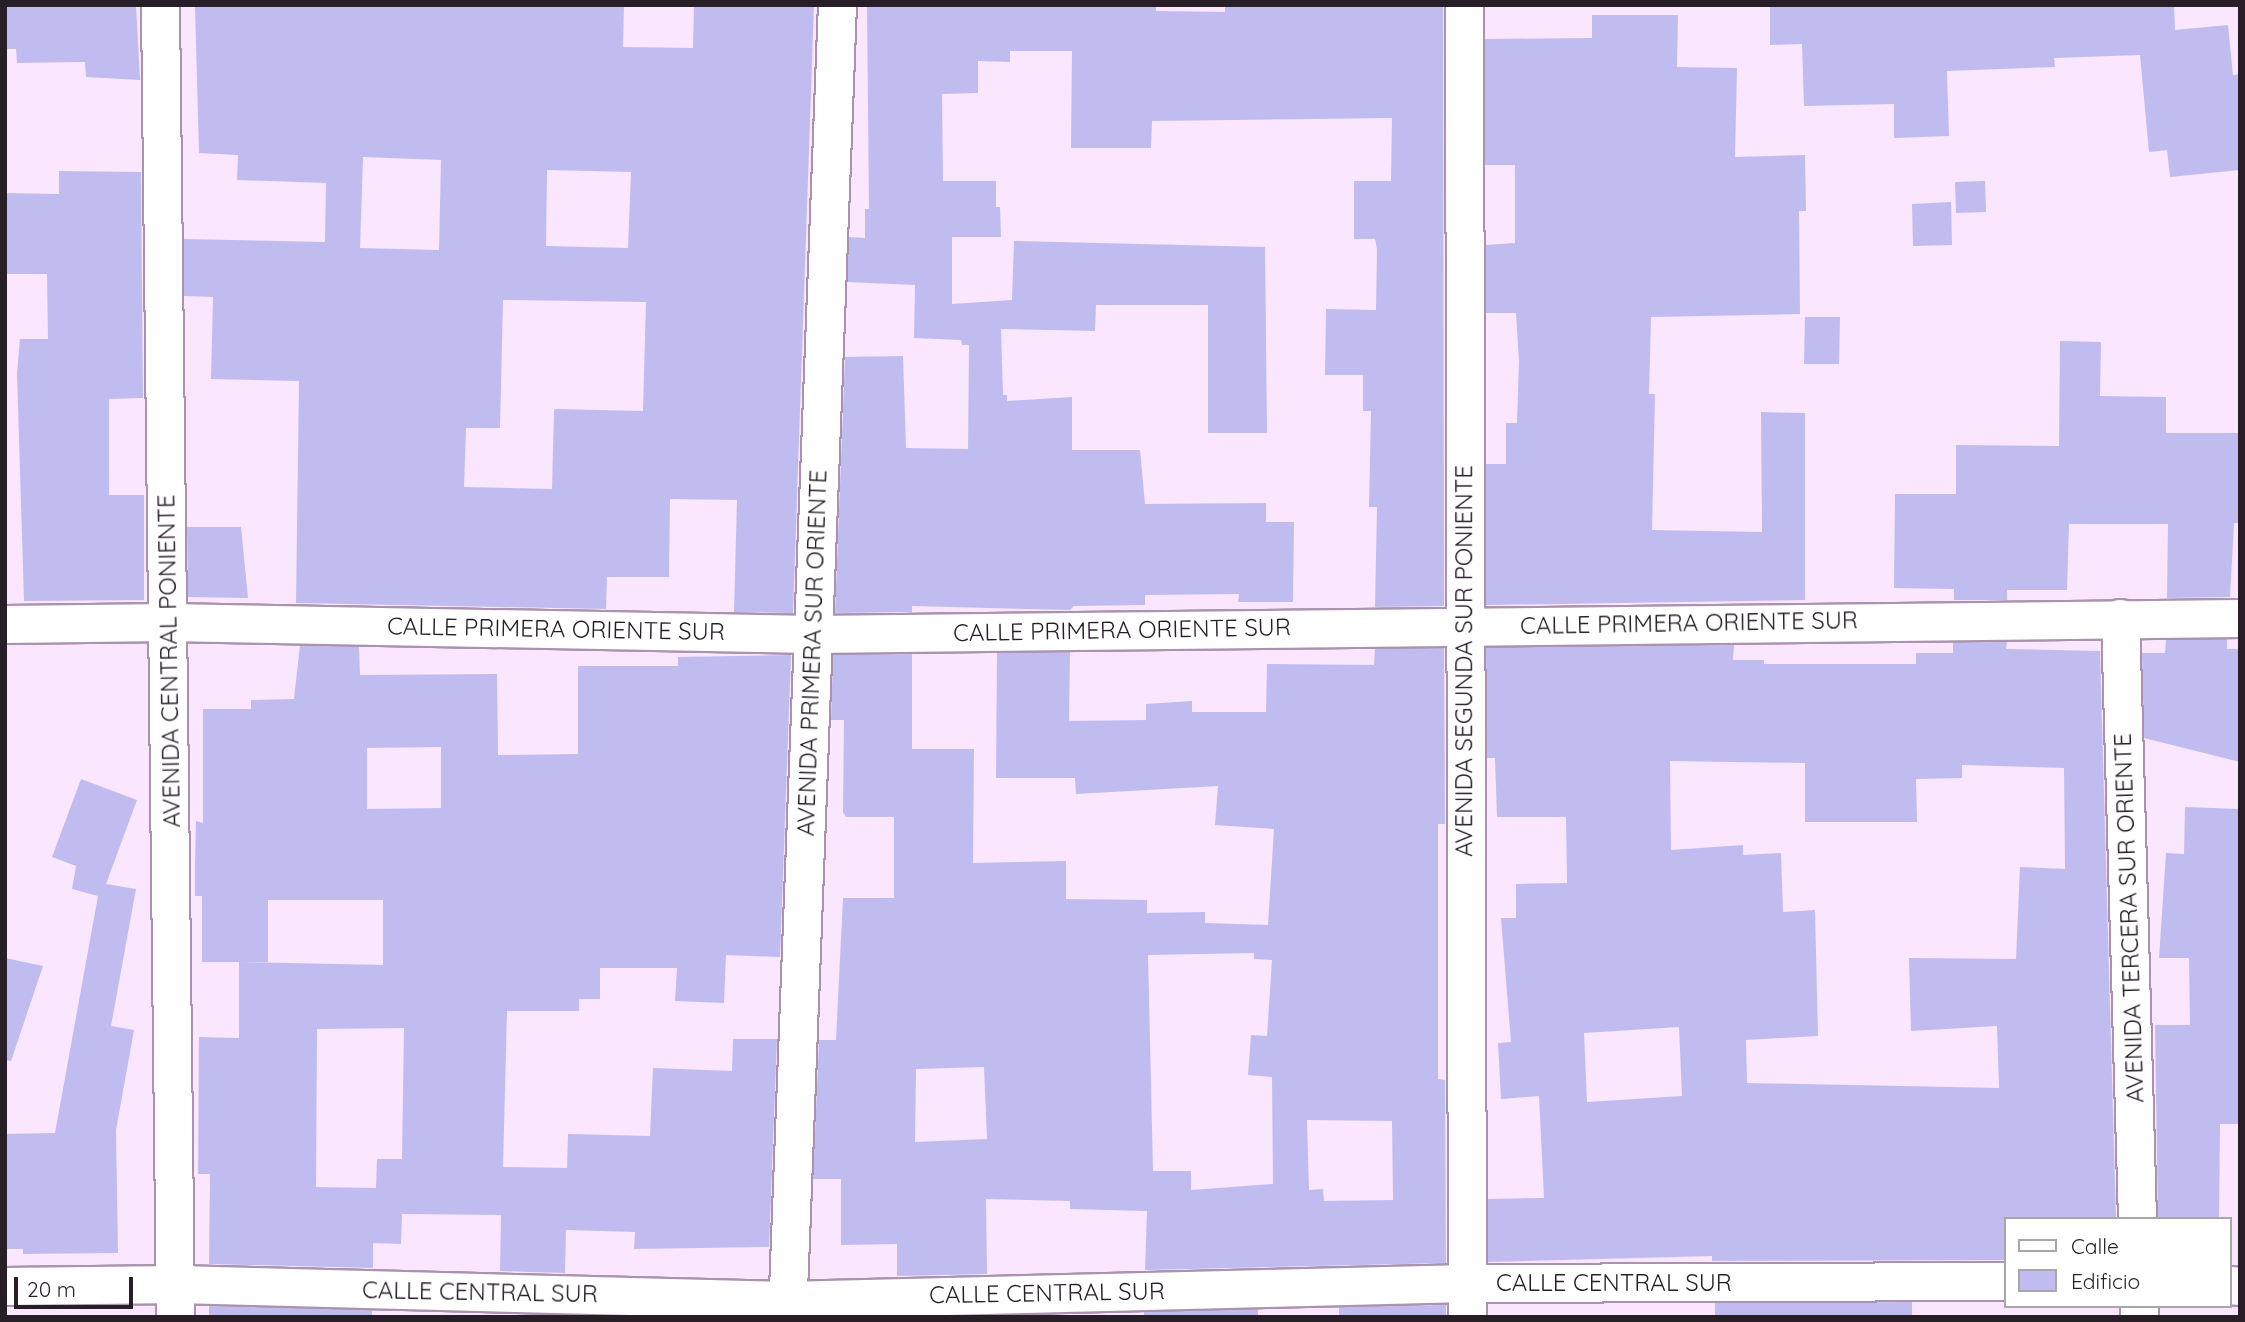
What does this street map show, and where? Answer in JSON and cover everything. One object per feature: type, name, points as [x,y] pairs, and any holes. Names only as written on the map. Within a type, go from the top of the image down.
[{"type":"street","name":"AVENIDA CENTRAL PONIENTE","points":[[160,5],[176,1300]]},
{"type":"street","name":"AVENIDA PRIMERA SUR ORIENTE","points":[[786,1308],[837,5]]},
{"type":"street","name":"AVENIDA SEGUNDA SUR PONIENTE","points":[[1464,5],[1463,625],[1467,1300]]},
{"type":"street","name":"AVENIDA TERCERA SUR ORIENTE","points":[[2120,618],[2137,1217]]},
{"type":"street","name":"CALLE PRIMERA ORIENTE SUR","points":[[5,625],[169,622],[813,634],[2240,618]]},
{"type":"street","name":"CALLE CENTRAL SUR","points":[[5,1286],[176,1300],[786,1308],[1467,1300],[2004,1281]]},
{"type":"building","points":[[5,5],[136,5],[140,80],[86,77],[85,62],[17,63],[16,49],[5,49]]},
{"type":"building","points":[[195,5],[624,5],[623,47],[693,48],[694,5],[814,5],[793,613],[734,612],[737,500],[670,499],[669,577],[607,577],[606,609],[296,603],[299,381],[211,379],[213,297],[184,296],[184,239],[325,242],[326,183],[237,180],[238,155],[199,153]],"holes":[[[363,157],[441,160],[439,250],[360,248]],[[547,170],[631,172],[628,248],[546,246]],[[503,300],[646,302],[643,411],[554,409],[552,489],[464,487],[466,428],[500,428]]]},
{"type":"building","points":[[867,5],[1156,5],[1156,11],[1225,12],[1225,5],[1443,7],[1444,606],[1375,607],[1377,507],[1369,507],[1371,411],[1363,411],[1363,375],[1325,375],[1326,309],[1376,310],[1377,249],[1375,239],[1354,239],[1354,181],[1391,181],[1392,118],[1152,121],[1151,148],[1071,148],[1072,51],[1010,51],[1010,62],[978,61],[978,93],[942,94],[943,181],[996,181],[996,207],[1000,207],[1001,237],[952,237],[952,304],[1012,300],[1014,241],[1265,247],[1267,433],[1208,433],[1208,305],[1096,305],[1095,331],[1001,329],[1003,395],[1007,395],[1007,401],[1072,397],[1072,450],[1140,450],[1145,504],[1266,503],[1266,522],[1294,522],[1293,602],[1238,602],[1239,594],[1145,595],[1145,605],[1074,606],[1070,610],[912,606],[912,612],[835,613],[845,357],[903,356],[906,448],[968,449],[969,345],[962,345],[961,340],[914,338],[915,285],[847,282],[849,237],[865,238],[865,209],[869,209]]},
{"type":"building","points":[[1770,5],[2174,5],[2175,30],[2228,25],[2233,75],[2240,74],[2240,170],[2170,177],[2167,150],[2149,152],[2140,55],[2054,58],[2055,67],[1947,71],[1949,136],[1894,138],[1894,104],[1804,106],[1802,44],[1770,45]]},
{"type":"building","points":[[1592,15],[1678,15],[1677,67],[1737,68],[1735,157],[1805,155],[1806,211],[1799,211],[1800,314],[1651,317],[1649,394],[1655,394],[1652,530],[1762,532],[1761,412],[1805,413],[1805,600],[1486,605],[1486,464],[1506,464],[1506,423],[1517,423],[1519,361],[1516,313],[1486,313],[1486,245],[1515,243],[1515,165],[1485,165],[1485,39],[1592,38]]},
{"type":"building","points":[[59,171],[141,172],[143,398],[109,399],[109,495],[144,495],[144,600],[24,601],[17,373],[20,339],[48,339],[47,274],[5,274],[5,193],[59,194]]},
{"type":"building","points":[[1985,181],[1986,212],[1956,213],[1955,182]]},
{"type":"building","points":[[1951,202],[1952,245],[1913,246],[1912,204]]},
{"type":"building","points":[[1805,317],[1840,317],[1839,364],[1804,364]]},
{"type":"building","points":[[2060,341],[2101,342],[2100,396],[2166,397],[2166,433],[2240,433],[2240,523],[2234,523],[2230,597],[2167,598],[2168,524],[2069,524],[2067,590],[2007,590],[2007,600],[1954,600],[1954,589],[1894,588],[1895,494],[1956,494],[1956,445],[2059,446]]},
{"type":"building","points":[[187,527],[241,527],[248,598],[188,597]]},
{"type":"building","points":[[2227,639],[2227,649],[2240,649],[2240,762],[2144,738],[2142,653],[2165,653],[2166,640]]},
{"type":"building","points":[[1953,642],[2007,642],[2006,649],[2100,651],[2116,1217],[2004,1217],[2004,1260],[1712,1261],[1712,1256],[1488,1262],[1488,1199],[1544,1198],[1539,1096],[1501,1099],[1498,1043],[1511,1042],[1501,918],[1516,918],[1516,884],[1567,883],[1566,817],[1497,817],[1495,758],[1487,758],[1486,647],[1734,645],[1733,660],[1764,660],[1764,664],[1916,664],[1916,653],[1953,653]],"holes":[[[1670,761],[1805,763],[1805,822],[1917,822],[1916,779],[1962,778],[1962,765],[2064,768],[2065,869],[2020,867],[2016,959],[1909,958],[1911,1031],[1997,1026],[1999,1088],[1747,1083],[1746,1040],[1818,1036],[1815,910],[1783,912],[1781,853],[1743,855],[1743,845],[1671,850]],[[1679,1027],[1682,1096],[1587,1102],[1584,1033]]]},
{"type":"building","points":[[300,645],[359,647],[360,675],[497,674],[498,755],[578,754],[578,666],[678,666],[678,657],[791,655],[780,957],[726,955],[724,1003],[675,1001],[677,968],[600,968],[600,999],[579,999],[579,1011],[507,1011],[503,1167],[567,1168],[568,1134],[650,1136],[653,1068],[732,1071],[733,1039],[777,1039],[769,1247],[634,1249],[635,1232],[566,1230],[565,1273],[500,1271],[501,1215],[402,1214],[401,1244],[373,1243],[373,1268],[209,1264],[210,1174],[198,1174],[199,1037],[239,1038],[239,962],[202,962],[202,896],[195,896],[195,865],[196,821],[203,823],[203,709],[251,709],[251,700],[294,699]],"holes":[[[441,747],[441,808],[367,809],[367,748]],[[268,900],[383,900],[383,965],[239,962],[268,962]],[[404,1028],[402,1159],[377,1159],[376,1188],[316,1187],[317,1029]]]},
{"type":"building","points":[[1444,648],[1445,824],[1438,824],[1438,1079],[1445,1080],[1446,1263],[1145,1270],[1147,1211],[1070,1209],[1070,1201],[986,1199],[987,1274],[897,1276],[897,1244],[841,1245],[841,1179],[813,1179],[819,1040],[836,1040],[843,898],[894,898],[894,817],[846,817],[843,812],[844,720],[831,720],[833,655],[912,654],[912,749],[974,749],[973,863],[1066,861],[1066,899],[1147,900],[1147,913],[1205,912],[1205,923],[1268,925],[1274,829],[1215,825],[1218,786],[1076,794],[1075,778],[996,778],[997,653],[1070,652],[1069,721],[1146,720],[1146,704],[1192,701],[1192,712],[1266,712],[1267,664],[1374,665],[1375,649]],"holes":[[[1254,953],[1254,959],[1272,960],[1267,1036],[1251,1035],[1248,1075],[1272,1077],[1273,1184],[1191,1190],[1191,1171],[1153,1171],[1148,955]],[[984,1067],[987,1139],[915,1142],[916,1069]],[[1307,1120],[1392,1121],[1393,1200],[1324,1201],[1323,1189],[1309,1190]]]},
{"type":"building","points":[[81,779],[137,800],[106,884],[136,889],[111,1026],[134,1030],[116,1130],[118,1253],[23,1254],[23,1249],[5,1249],[5,1134],[55,1133],[98,896],[72,889],[76,866],[52,857]]},
{"type":"building","points":[[2185,807],[2240,809],[2240,1124],[2220,1124],[2219,1217],[2158,1217],[2155,1025],[2190,1025],[2189,958],[2159,958],[2166,853],[2184,854]]},
{"type":"building","points":[[5,958],[43,966],[11,1061],[5,1060]]},
{"type":"building","points":[[1912,1302],[1912,1317],[1715,1317],[1715,1303]]},
{"type":"building","points":[[1446,1305],[1446,1317],[1339,1317],[1339,1307]]},
{"type":"building","points":[[209,1306],[372,1310],[372,1317],[209,1317]]},
{"type":"building","points":[[1258,1309],[1258,1317],[1144,1317],[1144,1312]]}]
